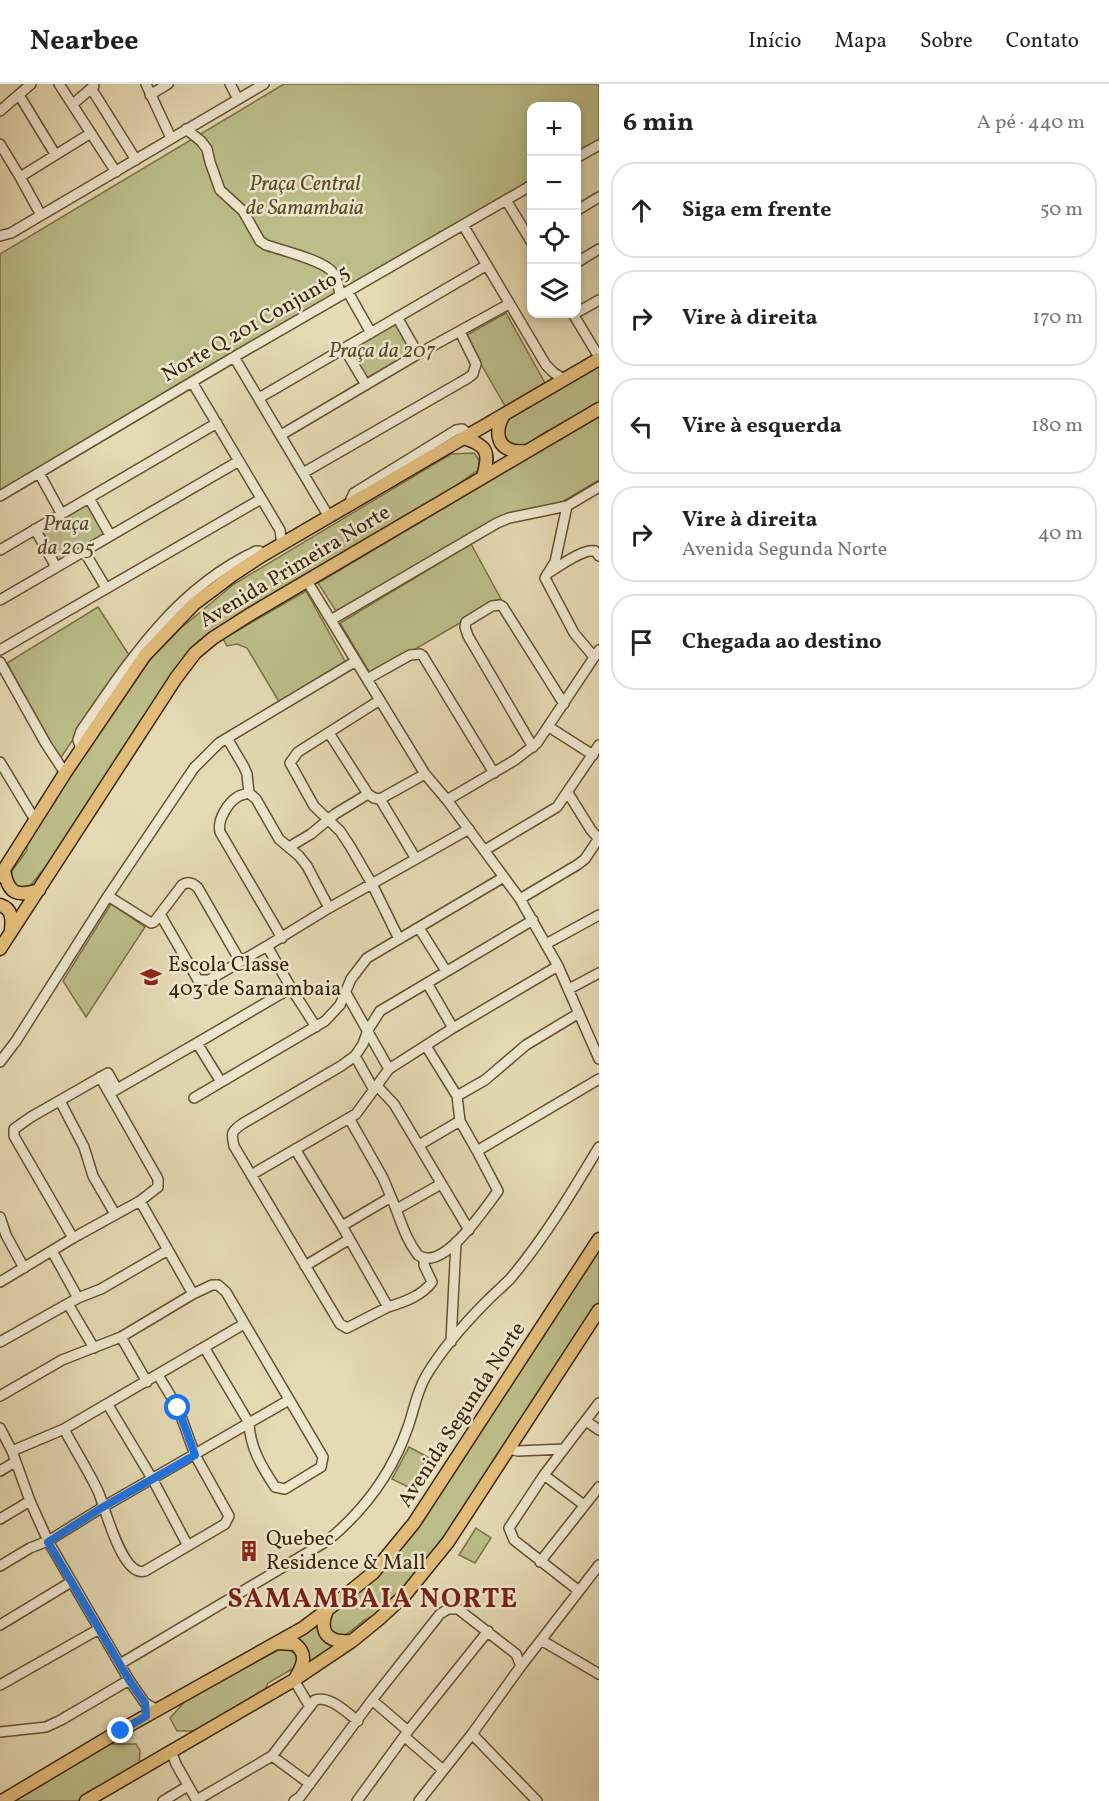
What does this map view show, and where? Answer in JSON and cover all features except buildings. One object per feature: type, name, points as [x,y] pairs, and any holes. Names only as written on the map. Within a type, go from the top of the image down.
[{"type":"main road","name":"Avenida Primeira Norte","points":[[2,873],[34,820],[145,655],[194,604],[263,555],[599,358]]},
{"type":"main road","name":"Avenida Primeira Norte","points":[[0,949],[176,678],[195,653],[213,638],[307,581],[599,409]]},
{"type":"main road","points":[[504,414],[497,429],[502,445],[514,451],[527,451]]},
{"type":"main road","points":[[466,436],[483,447],[487,461],[483,477]]},
{"type":"main road","points":[[2,873],[12,890],[19,894],[39,890]]},
{"type":"main road","points":[[0,905],[8,909],[11,914],[11,933]]},
{"type":"main road","name":"Avenida Segunda Norte","points":[[2,1801],[303,1628],[374,1573],[414,1523],[599,1239]]},
{"type":"main road","points":[[86,1801],[294,1680],[352,1641],[405,1595],[448,1542],[599,1310]]},
{"type":"main road","points":[[327,1610],[323,1623],[326,1634],[341,1642],[352,1641]]},
{"type":"main road","points":[[276,1643],[295,1644],[303,1654],[304,1663],[294,1680]]},
{"type":"street","points":[[0,111],[31,84]]},
{"type":"street","points":[[58,84],[116,172]]},
{"type":"street","points":[[146,84],[171,138]]},
{"type":"street","points":[[150,95],[168,84]]},
{"type":"street","points":[[230,84],[238,99]]},
{"type":"street","points":[[0,236],[6,236],[264,84]]},
{"type":"street","points":[[73,104],[93,86],[135,160]]},
{"type":"street","points":[[19,95],[55,154]]},
{"type":"street","points":[[186,129],[207,149],[220,190],[243,211],[260,241],[320,263],[332,270],[344,294],[371,333]]},
{"type":"street","points":[[20,177],[91,133]]},
{"type":"street","points":[[0,144],[41,215]]},
{"type":"street","points":[[580,156],[599,145]]},
{"type":"street","name":"Norte Q 201 Conjunto 5","points":[[0,496],[527,187]]},
{"type":"street","points":[[581,207],[599,197]]},
{"type":"street","points":[[506,200],[527,233]]},
{"type":"street","points":[[463,225],[546,365],[564,379]]},
{"type":"street","points":[[581,260],[599,249]]},
{"type":"street","points":[[259,398],[487,265]]},
{"type":"street","points":[[581,310],[599,300]]},
{"type":"street","points":[[281,435],[418,354],[509,304]]},
{"type":"street","points":[[397,317],[418,354]]},
{"type":"street","points":[[576,318],[599,358]]},
{"type":"street","points":[[303,473],[468,378],[475,371],[476,363],[460,332]]},
{"type":"street","points":[[345,348],[366,385]]},
{"type":"street","points":[[234,357],[329,517]]},
{"type":"street","points":[[546,365],[550,387]]},
{"type":"street","points":[[192,382],[280,530],[282,544]]},
{"type":"street","points":[[0,550],[217,423]]},
{"type":"street","points":[[0,600],[239,461]]},
{"type":"street","points":[[39,473],[61,513]]},
{"type":"street","points":[[331,620],[497,523],[509,518],[567,506],[599,487]]},
{"type":"street","points":[[89,498],[110,535]]},
{"type":"street","points":[[0,650],[261,499]]},
{"type":"street","points":[[447,800],[533,747],[542,738],[597,653],[578,639],[546,581],[546,576],[555,562],[567,506]]},
{"type":"street","points":[[34,529],[56,567]]},
{"type":"street","points":[[280,530],[293,538]]},
{"type":"street","points":[[84,551],[106,588]]},
{"type":"street","points":[[548,573],[583,552],[595,551],[599,556]]},
{"type":"street","points":[[307,581],[425,774],[485,850],[533,920],[597,1046],[599,1059]]},
{"type":"street","points":[[533,747],[468,636],[466,622],[492,606],[503,607],[564,704]]},
{"type":"street","points":[[367,679],[410,655],[423,656],[494,773]]},
{"type":"street","points":[[0,1062],[194,768],[211,750],[227,738],[356,661]]},
{"type":"street","points":[[0,662],[65,773]]},
{"type":"street","points":[[380,700],[295,754],[290,763],[314,806],[340,831],[372,884],[399,939]]},
{"type":"street","points":[[549,727],[593,755]]},
{"type":"street","points":[[329,733],[368,794],[374,798],[380,799],[425,774]]},
{"type":"street","points":[[227,738],[247,774],[249,793],[256,799],[279,839],[307,866],[329,908]]},
{"type":"street","points":[[485,850],[551,812],[568,793],[599,745]]},
{"type":"street","points":[[0,762],[34,820]]},
{"type":"street","points":[[249,793],[237,796],[223,815],[219,826],[220,832],[282,938]]},
{"type":"street","points":[[520,899],[577,866],[599,838],[568,793]]},
{"type":"street","points":[[289,847],[368,794]]},
{"type":"street","points":[[380,799],[416,859]]},
{"type":"street","points":[[160,914],[198,980],[209,980],[329,908],[469,829]]},
{"type":"street","points":[[194,1098],[316,1028],[340,1005],[351,979],[367,958],[504,877]]},
{"type":"street","points":[[108,896],[148,922],[154,922],[182,885],[190,883],[198,888],[240,961]]},
{"type":"street","points":[[546,944],[599,915]]},
{"type":"street","points":[[424,1258],[424,1265],[432,1282],[428,1287],[401,1305],[388,1307],[347,1328],[342,1326],[234,1146],[231,1135],[233,1131],[291,1094],[355,1056],[380,1011],[533,920]]},
{"type":"street","points":[[419,928],[446,971]]},
{"type":"street","points":[[267,946],[316,1028]]},
{"type":"street","points":[[251,1175],[356,1114],[389,1069],[558,966]]},
{"type":"street","points":[[569,989],[599,973]]},
{"type":"street","points":[[427,983],[453,1028]]},
{"type":"street","points":[[114,1091],[291,988]]},
{"type":"street","points":[[346,993],[389,1069]]},
{"type":"street","points":[[457,1096],[485,1080],[526,1045],[579,1013]]},
{"type":"street","points":[[197,1042],[221,1082]]},
{"type":"street","points":[[349,1118],[383,1178],[397,1209],[399,1221],[413,1249],[424,1258],[434,1256],[449,1248],[469,1230],[498,1191],[460,1121],[457,1096],[426,1046]]},
{"type":"street","points":[[355,1056],[376,1088],[394,1104],[469,1230]]},
{"type":"street","points":[[0,1282],[140,1201],[158,1187],[158,1179],[114,1091],[100,1077],[31,1117],[13,1132],[73,1238]]},
{"type":"street","points":[[477,1151],[599,1079]]},
{"type":"street","points":[[60,1101],[84,1147],[93,1176],[115,1214]]},
{"type":"street","points":[[419,1145],[460,1121]]},
{"type":"street","points":[[120,1664],[307,1554],[345,1527],[372,1496],[389,1470],[408,1427],[425,1377],[487,1300],[511,1278],[572,1192],[599,1147]]},
{"type":"street","points":[[295,1149],[388,1307]]},
{"type":"street","points":[[397,1209],[441,1184]]},
{"type":"street","points":[[342,1226],[391,1197]]},
{"type":"street","points":[[140,1201],[193,1294]]},
{"type":"street","points":[[0,1217],[6,1235],[24,1268]]},
{"type":"street","points":[[305,1266],[348,1239]]},
{"type":"street","points":[[451,1342],[456,1242]]},
{"type":"street","points":[[0,1342],[78,1298],[101,1289],[168,1250]]},
{"type":"street","points":[[52,1251],[78,1298]]},
{"type":"street","points":[[0,1396],[62,1360],[121,1337],[193,1294],[218,1284],[226,1292],[323,1457],[321,1467],[285,1489],[275,1487],[259,1463],[249,1424],[204,1347]]},
{"type":"street","points":[[68,1304],[94,1348]]},
{"type":"street","points":[[12,1451],[64,1429],[108,1405],[244,1324]]},
{"type":"street","points":[[121,1337],[147,1382]]},
{"type":"street","points":[[64,1429],[98,1492],[113,1533],[131,1567],[140,1573],[145,1571],[225,1524],[229,1516],[195,1455],[178,1408],[158,1375]]},
{"type":"street","points":[[0,1566],[30,1548],[48,1542],[103,1507],[289,1400]]},
{"type":"street","points":[[579,1591],[514,1540],[509,1528],[544,1475],[599,1403]]},
{"type":"street","points":[[108,1405],[153,1480],[188,1546]]},
{"type":"street","points":[[586,1421],[599,1430]]},
{"type":"street","points":[[0,1428],[12,1451],[48,1542],[129,1680],[152,1713]]},
{"type":"street","points":[[509,1449],[518,1451],[564,1449]]},
{"type":"street","points":[[0,1471],[15,1462]]},
{"type":"street","points":[[544,1475],[584,1505]]},
{"type":"street","points":[[540,1562],[599,1487]]},
{"type":"street","points":[[0,1519],[30,1501]]},
{"type":"street","points":[[419,1801],[599,1565]]},
{"type":"street","points":[[0,1625],[71,1582]]},
{"type":"street","points":[[299,1800],[372,1700],[444,1610],[458,1609],[516,1654],[521,1666]]},
{"type":"street","points":[[0,1685],[99,1629]]},
{"type":"street","points":[[357,1801],[488,1631]]},
{"type":"street","points":[[541,1640],[599,1674]]},
{"type":"street","points":[[0,1732],[46,1727],[129,1680]]},
{"type":"street","points":[[294,1680],[310,1707]]},
{"type":"street","points":[[167,1753],[176,1764],[197,1801],[272,1756],[315,1700],[327,1700],[358,1721]]},
{"type":"street","points":[[372,1700],[443,1770]]},
{"type":"street","points":[[472,1734],[537,1801]]},
{"type":"street","points":[[272,1756],[310,1784]]},
{"type":"street","points":[[163,1801],[188,1786]]},
{"type":"green space","name":"Praça Central de Samambaia","points":[[284,84],[599,84],[599,147],[581,158],[581,102],[527,102],[527,190],[0,498],[0,254]]},
{"type":"green space","points":[[506,313],[545,383],[505,406],[465,336]]},
{"type":"green space","name":"Praça da 207","points":[[399,314],[423,356],[362,389],[339,346]]},
{"type":"green space","points":[[599,365],[599,405],[557,430],[547,431],[523,447],[515,447],[505,442],[504,426],[511,417]]},
{"type":"green space","points":[[599,416],[599,480],[559,504],[485,527],[336,611],[318,583]]},
{"type":"green space","points":[[474,453],[479,460],[478,470],[456,486],[455,491],[200,642],[58,855],[27,889],[16,888],[11,882],[12,871],[27,850],[26,844],[62,786],[146,664],[181,628],[234,584],[451,454]]},
{"type":"green space","name":"Praça da 205","points":[[90,493],[115,535],[56,572],[31,528]]},
{"type":"green space","points":[[471,544],[501,599],[371,675],[340,623]]},
{"type":"green space","points":[[306,591],[346,663],[281,705],[247,648],[237,644],[227,646],[223,639]]},
{"type":"green space","points":[[98,607],[129,655],[60,759],[7,663]]},
{"type":"green space","points":[[111,904],[145,927],[86,1017],[63,981]]},
{"type":"green space","points":[[599,1245],[599,1303],[446,1539],[417,1576],[377,1615],[340,1637],[328,1629],[330,1616],[355,1597],[358,1589],[375,1574]]},
{"type":"green space","points":[[409,1447],[428,1457],[410,1488],[392,1479]]},
{"type":"green space","points":[[476,1528],[491,1538],[475,1563],[459,1555]]},
{"type":"green space","points":[[320,1622],[324,1637],[336,1648],[306,1667],[294,1639]]},
{"type":"green space","points":[[280,1649],[291,1651],[299,1657],[299,1665],[268,1683],[265,1690],[198,1731],[177,1731],[170,1718],[186,1700]]},
{"type":"green space","points":[[107,1744],[136,1744],[140,1751],[139,1767],[79,1801],[11,1801]]},
{"type":"place","name":"Escola Classe 403 de Samambaia","points":[[151,977]]},
{"type":"place","name":"Quebec Residence & Mall","points":[[249,1551]]},
{"type":"district","name":"SAMAMBAIA NORTE","points":[[373,1600]]},
{"type":"route","points":[[121,1731],[146,1716],[145,1703],[129,1680],[48,1542],[103,1507],[195,1455],[178,1408]]}]
